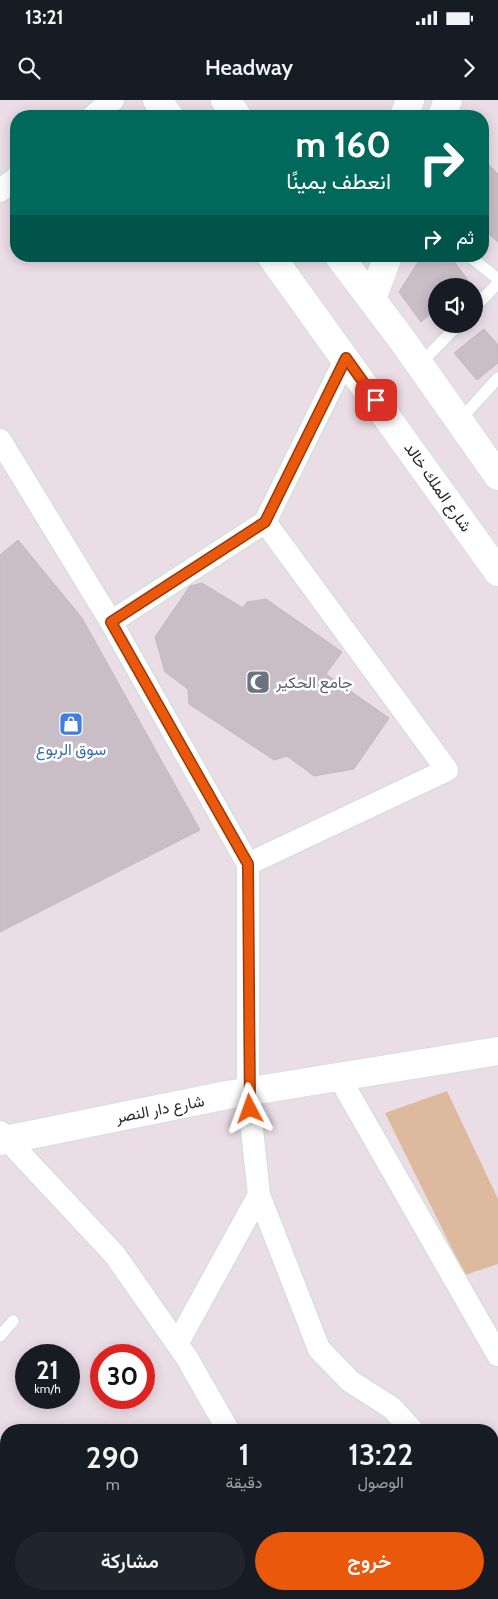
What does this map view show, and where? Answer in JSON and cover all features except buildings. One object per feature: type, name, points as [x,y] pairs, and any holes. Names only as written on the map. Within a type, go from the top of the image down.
[{"type":"main road","name":"شارع الملك خالد","points":[[275,262],[498,572]]},
{"type":"main road","points":[[346,262],[498,476]]},
{"type":"main road","points":[[372,299],[386,262]]},
{"type":"main road","name":"شارع دار النصر","points":[[3,1138],[248,1092],[498,1052]]},
{"type":"street","points":[[100,110],[113,100]]},
{"type":"street","points":[[0,191],[10,183]]},
{"type":"street","points":[[111,622],[265,522],[346,358]]},
{"type":"street","points":[[0,440],[111,622],[248,864],[248,1092],[259,1195],[318,1349],[350,1381],[392,1408],[407,1424]]},
{"type":"street","points":[[248,864],[446,770],[265,522]]},
{"type":"street","points":[[339,1077],[498,1355]]},
{"type":"street","points":[[3,1138],[114,1255],[177,1344],[224,1424]]},
{"type":"street","points":[[177,1344],[259,1195]]},
{"type":"lane","points":[[477,262],[498,279]]},
{"type":"lane","points":[[483,299],[498,283]]},
{"type":"lane","points":[[419,365],[450,333]]},
{"type":"lane","points":[[458,421],[498,378]]},
{"type":"lane","points":[[0,1336],[13,1321]]},
{"type":"shaded area","points":[[447,1091],[498,1199],[498,1264],[465,1275],[385,1113]]},
{"type":"place","name":"جامع الحكير","points":[[258,682]]},
{"type":"place","name":"سوق الربوع","points":[[71,724]]},
{"type":"route","points":[[250,1109],[248,1092],[248,864],[111,622],[265,522],[346,358],[376,400]]}]
